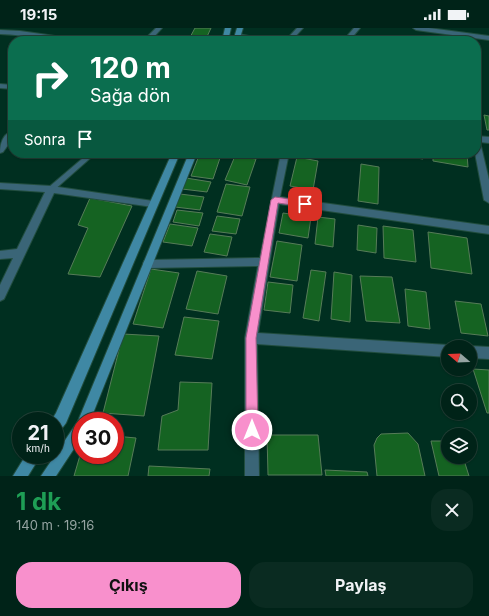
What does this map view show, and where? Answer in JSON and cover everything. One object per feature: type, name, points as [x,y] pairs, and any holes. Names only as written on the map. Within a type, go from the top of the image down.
[{"type":"main road","points":[[63,412],[174,158]]},
{"type":"main road","points":[[88,412],[192,158]]},
{"type":"main road","points":[[48,476],[72,440]]},
{"type":"main road","points":[[20,476],[28,464]]},
{"type":"street","points":[[151,36],[159,28]]},
{"type":"street","points":[[292,36],[298,28]]},
{"type":"street","points":[[350,36],[357,28]]},
{"type":"street","points":[[416,28],[474,36]]},
{"type":"street","points":[[0,32],[41,36]]},
{"type":"street","points":[[0,150],[8,138]]},
{"type":"street","points":[[252,476],[251,338],[275,200],[284,158]]},
{"type":"street","points":[[480,158],[489,200]]},
{"type":"street","points":[[0,186],[51,189],[153,204]]},
{"type":"street","points":[[0,296],[51,189]]},
{"type":"street","points":[[275,200],[489,230]]},
{"type":"street","points":[[0,255],[21,253]]},
{"type":"street","points":[[148,264],[264,262]]},
{"type":"street","points":[[251,338],[441,351]]},
{"type":"street","points":[[477,352],[489,353]]},
{"type":"lane","points":[[51,189],[87,158]]},
{"type":"building","points":[[195,28],[211,28],[207,36],[191,36]]},
{"type":"building","points":[[484,115],[489,116],[489,130],[487,130]]},
{"type":"building","points":[[198,158],[220,158],[213,179],[191,176]]},
{"type":"building","points":[[234,158],[256,159],[247,185],[225,180]]},
{"type":"building","points":[[297,158],[318,161],[313,190],[290,186]]},
{"type":"building","points":[[433,158],[467,158],[468,167],[433,161]]},
{"type":"building","points":[[361,164],[379,167],[378,204],[358,201]]},
{"type":"building","points":[[186,178],[211,182],[207,192],[182,189]]},
{"type":"building","points":[[226,184],[250,187],[242,216],[217,212]]},
{"type":"building","points":[[180,194],[204,197],[200,210],[175,207]]},
{"type":"building","points":[[90,198],[132,206],[100,277],[68,274],[88,228],[78,225]]},
{"type":"building","points":[[177,210],[203,213],[199,226],[173,222]]},
{"type":"building","points":[[283,213],[311,217],[308,238],[279,233]]},
{"type":"building","points":[[217,216],[240,219],[236,234],[212,231]]},
{"type":"building","points":[[318,217],[335,219],[333,247],[315,244]]},
{"type":"building","points":[[170,224],[198,228],[192,246],[163,242]]},
{"type":"building","points":[[358,225],[377,228],[376,253],[357,250]]},
{"type":"building","points":[[383,226],[413,230],[416,262],[384,258]]},
{"type":"building","points":[[428,232],[467,238],[472,274],[431,268]]},
{"type":"building","points":[[210,234],[232,237],[227,256],[204,252]]},
{"type":"building","points":[[277,241],[302,245],[297,281],[270,277]]},
{"type":"building","points":[[151,269],[179,273],[163,328],[133,324]]},
{"type":"building","points":[[311,270],[326,272],[319,321],[303,318]]},
{"type":"building","points":[[197,271],[227,276],[218,314],[186,309]]},
{"type":"building","points":[[334,272],[352,275],[350,322],[331,319]]},
{"type":"building","points":[[360,276],[392,277],[400,323],[366,321]]},
{"type":"building","points":[[268,282],[293,285],[290,313],[264,310]]},
{"type":"building","points":[[405,289],[426,292],[430,329],[408,326]]},
{"type":"building","points":[[455,301],[481,304],[488,336],[461,333]]},
{"type":"building","points":[[184,317],[219,321],[212,359],[175,355]]},
{"type":"building","points":[[123,334],[159,336],[144,416],[124,415],[124,412],[103,412]]},
{"type":"building","points":[[477,369],[489,370],[489,413],[487,413],[475,376],[477,376]]},
{"type":"building","points":[[180,382],[212,383],[208,450],[158,450],[162,416],[178,410]]},
{"type":"building","points":[[408,433],[418,444],[425,476],[377,476],[374,445],[377,438],[381,434]]},
{"type":"building","points":[[267,435],[318,435],[322,475],[268,475]]},
{"type":"building","points":[[124,437],[136,438],[128,476],[74,476],[78,464],[124,464]]},
{"type":"building","points":[[431,441],[441,441],[441,464],[465,464],[469,476],[439,476]]},
{"type":"building","points":[[149,466],[210,469],[209,476],[148,476]]},
{"type":"building","points":[[325,470],[367,472],[368,476],[326,476]]},
{"type":"route","points":[[252,430],[251,338],[275,200],[305,204]]}]
